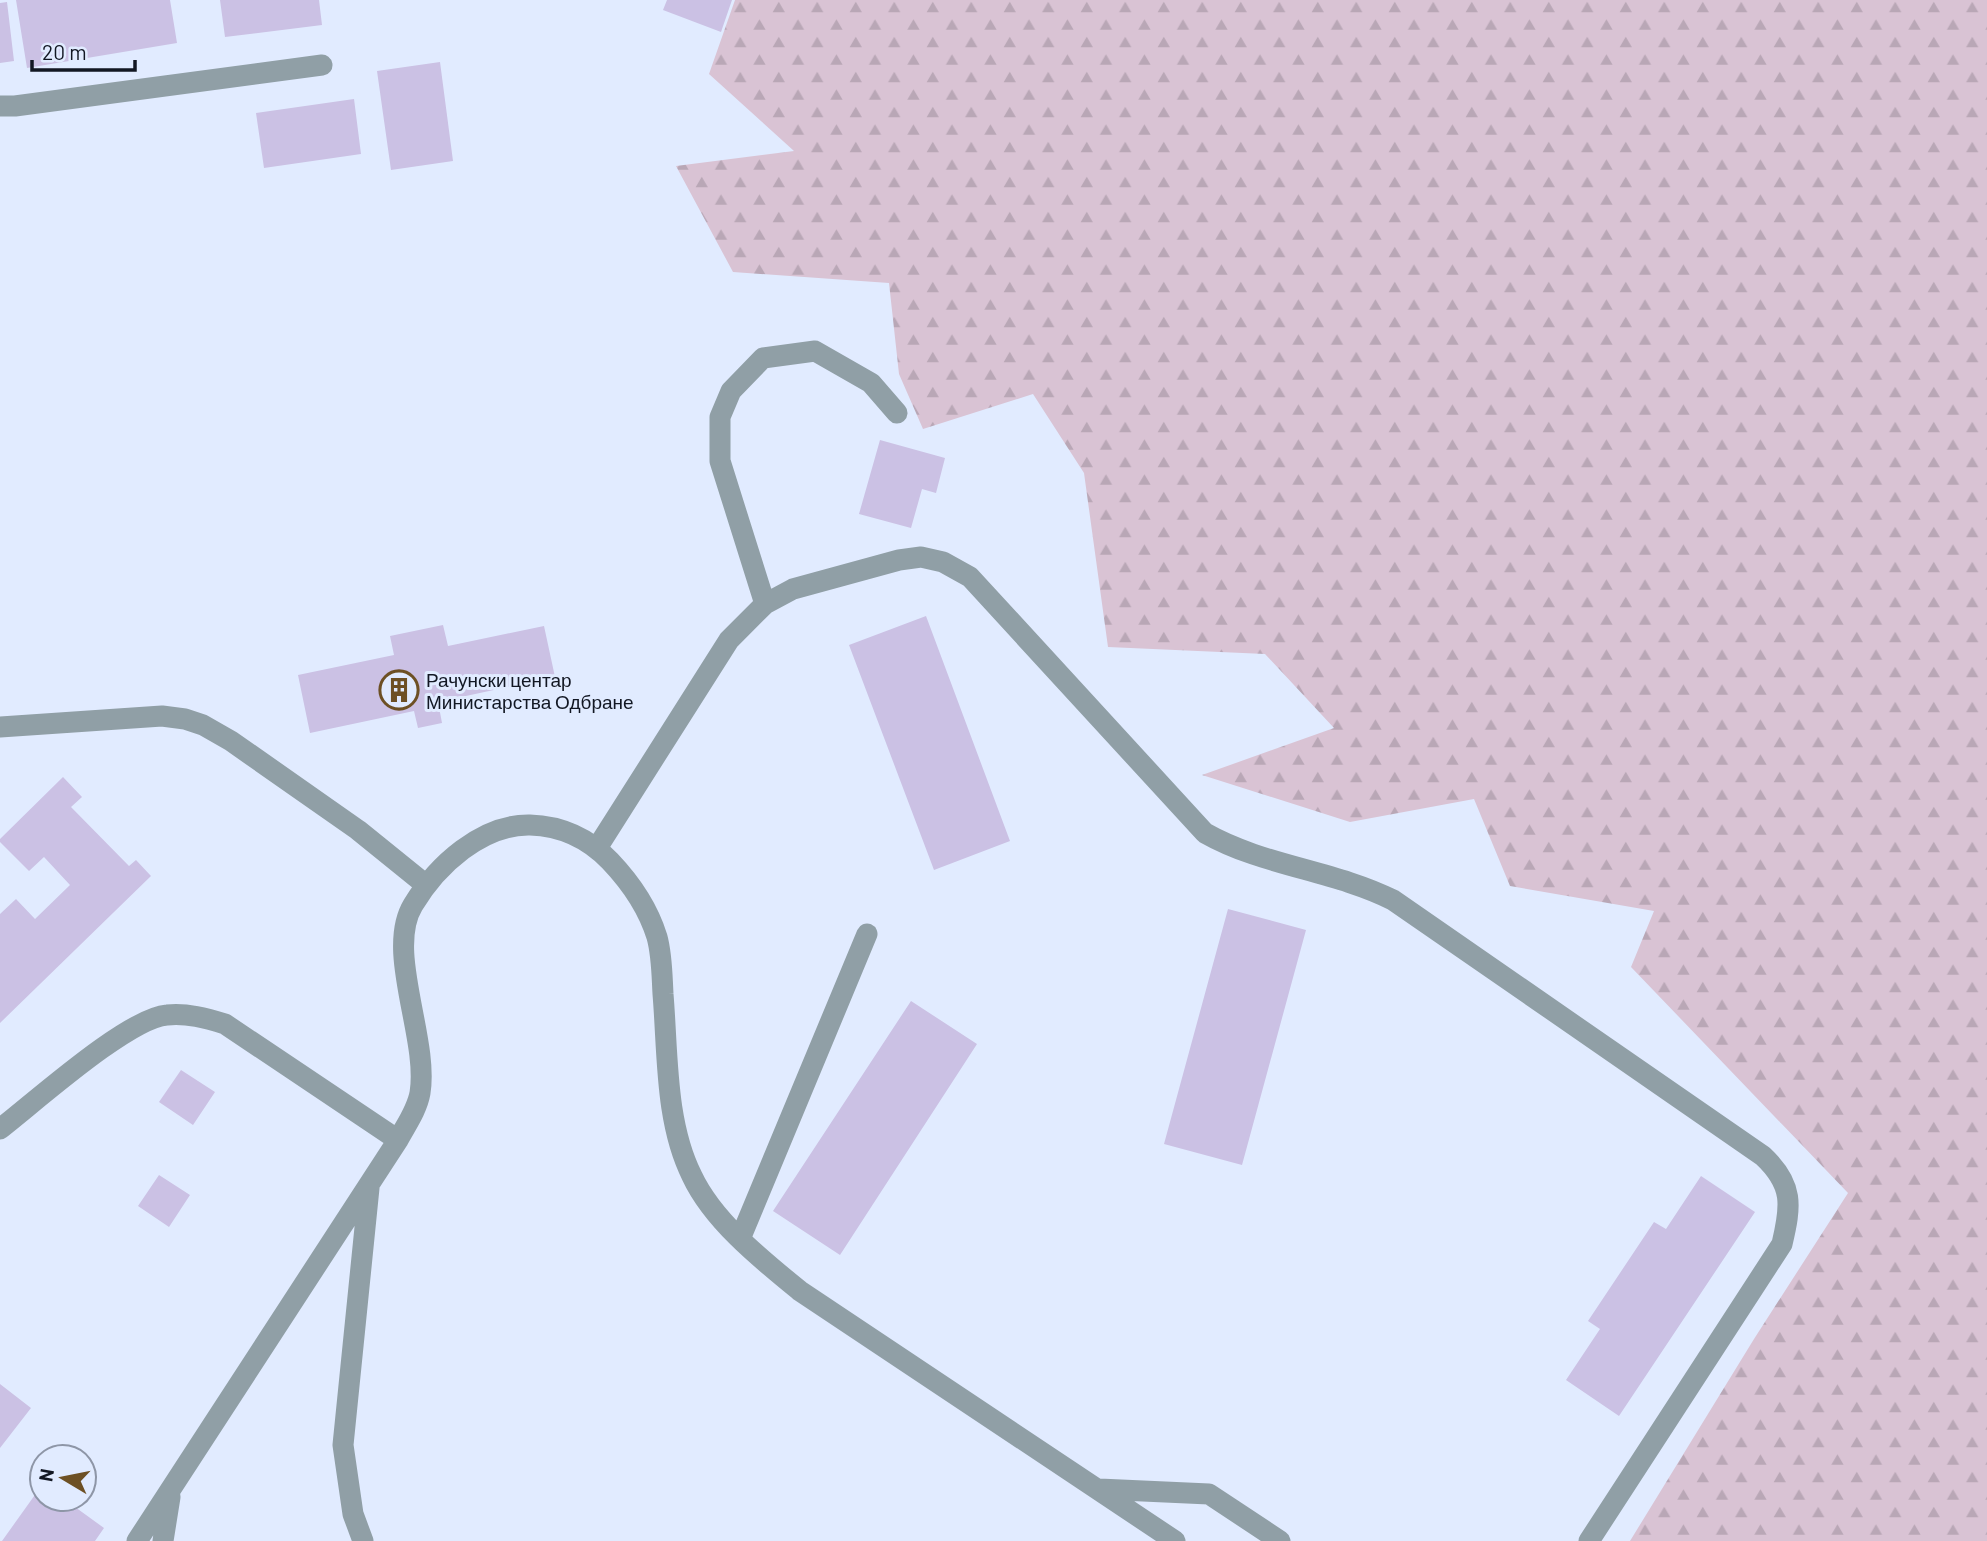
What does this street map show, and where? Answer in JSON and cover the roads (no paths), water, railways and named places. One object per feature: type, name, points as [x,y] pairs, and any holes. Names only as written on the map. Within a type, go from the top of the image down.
[{"type":"lane","points":[[0,106],[322,65]]},
{"type":"lane","points":[[765,604],[720,461],[720,417],[731,391],[763,358],[815,351],[871,383],[897,413]]},
{"type":"lane","points":[[597,848],[729,640],[765,604],[793,589],[898,559],[922,557],[960,570],[970,577],[1205,832],[1241,850],[1371,889],[1393,900],[1777,1168],[1787,1186],[1790,1213],[1783,1244],[1589,1541]]},
{"type":"lane","points":[[0,727],[162,716],[203,725],[231,741],[358,830],[426,885]]},
{"type":"lane","points":[[137,1541],[414,1112],[421,1087],[418,1040],[408,988],[404,944],[411,909],[426,885],[479,839],[494,831],[521,825],[560,828],[597,848],[622,874],[645,906],[657,937],[670,1084],[679,1144],[692,1178],[712,1207],[740,1239],[800,1291],[1175,1541]]},
{"type":"lane","points":[[740,1239],[867,934]]},
{"type":"lane","points":[[0,1129],[119,1036],[147,1020],[166,1015],[182,1015],[200,1016],[235,1029],[398,1140]]},
{"type":"lane","points":[[363,1541],[353,1514],[343,1445],[370,1183]]},
{"type":"lane","points":[[163,1541],[172,1488]]},
{"type":"lane","points":[[1097,1489],[1209,1494],[1280,1541]]},
{"type":"place","name":"Рачунски центар Министарства Одбране","points":[[399,690]]}]
